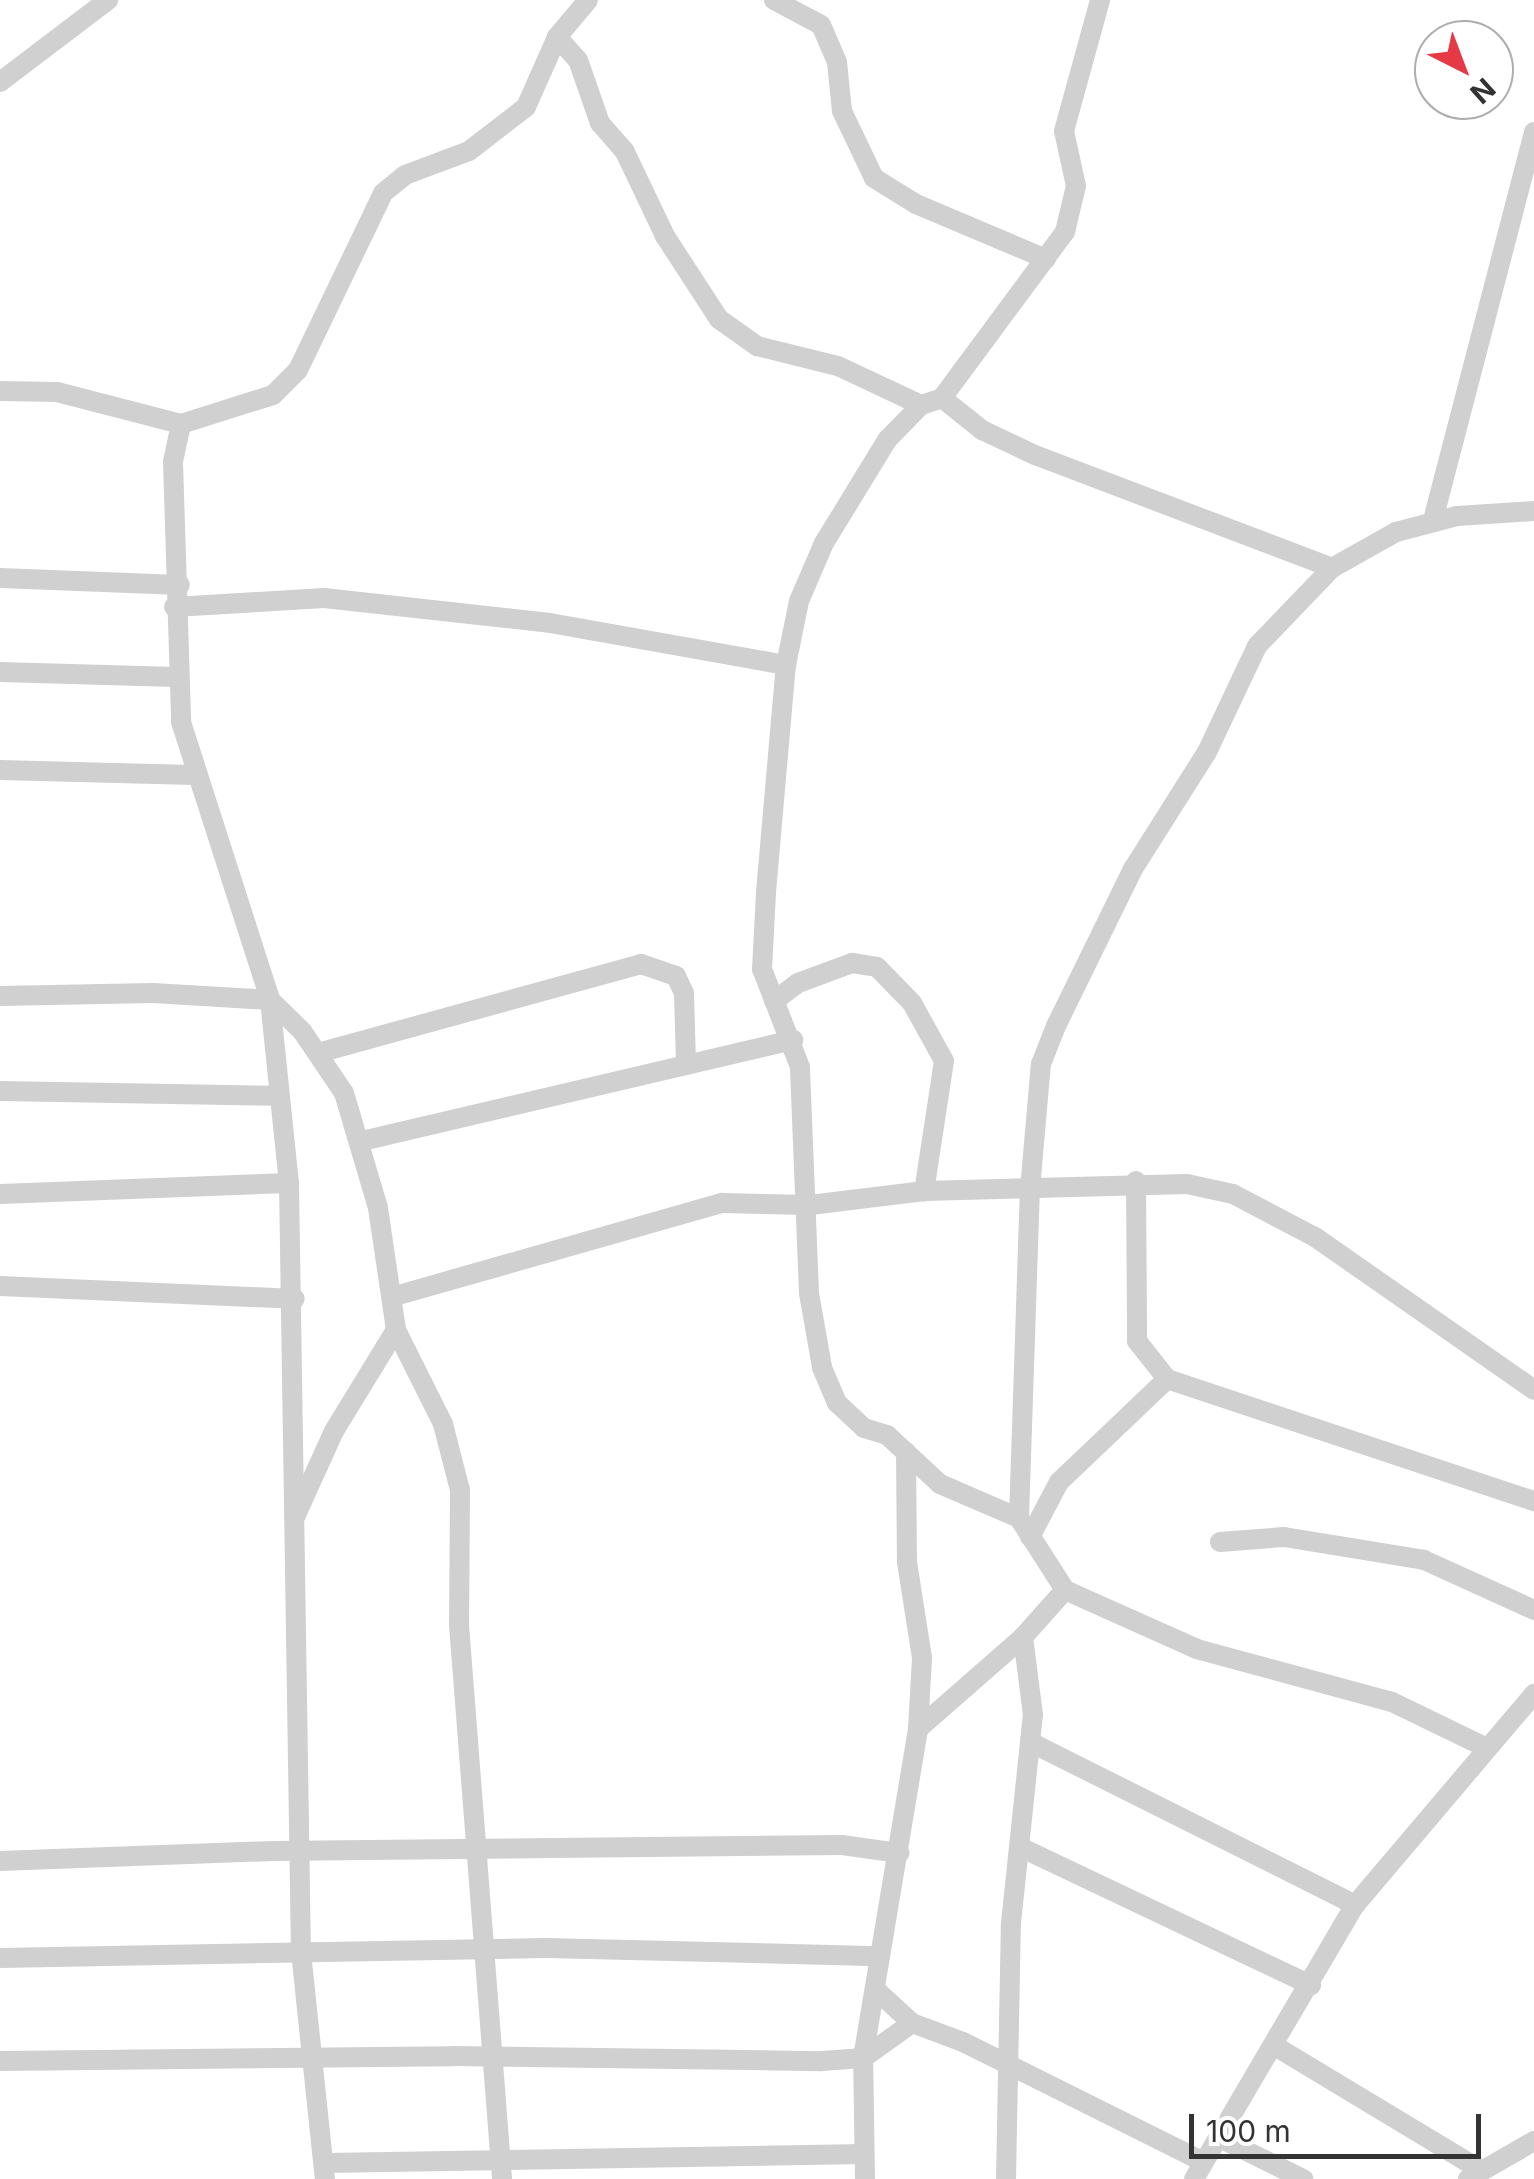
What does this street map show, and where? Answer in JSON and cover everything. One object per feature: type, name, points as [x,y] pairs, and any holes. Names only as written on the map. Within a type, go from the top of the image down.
[{"type":"street","points":[[0,82],[108,0]]},
{"type":"street","points":[[0,391],[57,392],[181,424],[273,395],[298,370],[383,193],[404,175],[498,132],[526,107],[558,37],[588,0]]},
{"type":"street","points":[[774,0],[820,25],[837,62],[842,111],[874,178],[916,204],[1046,259]]},
{"type":"street","points":[[1100,0],[1064,132],[1075,205],[1046,259],[942,398],[921,405],[887,440],[824,544],[799,600],[786,665],[762,969],[793,1040],[810,1204],[809,1293],[822,1367],[850,1417],[906,1452],[940,1484],[1025,1528],[1065,1590],[1197,1650],[1392,1702],[1487,1748]]},
{"type":"street","points":[[558,37],[578,60],[600,123],[625,152],[665,236],[719,319],[758,346],[838,366],[921,405]]},
{"type":"street","points":[[1433,520],[1534,132]]},
{"type":"street","points":[[942,398],[982,430],[1035,455],[1332,568]]},
{"type":"street","points":[[181,424],[173,462],[180,584],[174,607],[176,677],[194,775],[270,1000],[289,1183],[295,1300],[292,1524],[301,1952],[326,2171],[501,2170],[864,2154]]},
{"type":"street","points":[[1025,1528],[1030,1190],[1041,1064],[1092,950],[1207,752],[1257,646],[1332,568],[1433,520],[1534,510]]},
{"type":"street","points":[[0,578],[180,584]]},
{"type":"street","points":[[174,607],[324,598],[550,624],[786,665]]},
{"type":"street","points":[[0,672],[176,677]]},
{"type":"street","points":[[0,770],[194,775]]},
{"type":"street","points":[[774,1001],[798,982],[852,963],[877,967],[912,1003],[944,1060],[924,1192]]},
{"type":"street","points":[[318,1053],[641,964],[676,976],[684,993],[686,1065]]},
{"type":"street","points":[[0,996],[153,993],[270,1000],[318,1053],[344,1093],[362,1142],[395,1296],[396,1330],[443,1424],[460,1490],[458,1625],[488,2058],[501,2170]]},
{"type":"street","points":[[362,1142],[793,1040]]},
{"type":"street","points":[[0,1091],[279,1096]]},
{"type":"street","points":[[1136,1181],[1137,1342],[1167,1379],[1534,1501]]},
{"type":"street","points":[[395,1296],[722,1203],[810,1204],[924,1192],[1030,1190],[1136,1181],[1233,1194],[1316,1237],[1534,1390]]},
{"type":"street","points":[[0,1194],[289,1183]]},
{"type":"street","points":[[0,1286],[295,1300]]},
{"type":"street","points":[[292,1524],[334,1432],[396,1330]]},
{"type":"street","points":[[1025,1528],[1071,1469],[1167,1379]]},
{"type":"street","points":[[865,2179],[862,2058],[918,1729],[922,1658],[907,1562],[906,1452]]},
{"type":"street","points":[[1220,1542],[1284,1537],[1424,1560],[1534,1610]]},
{"type":"street","points":[[918,1729],[1024,1637],[1065,1590]]},
{"type":"street","points":[[1006,2179],[1010,1922],[1022,1848],[1030,1742],[1024,1637]]},
{"type":"street","points":[[875,1989],[912,2023],[963,2042],[1199,2171],[1355,1905],[1487,1748],[1531,1703]]},
{"type":"street","points":[[1030,1742],[1355,1905]]},
{"type":"street","points":[[0,1862],[299,1851],[842,1845],[899,1852]]},
{"type":"street","points":[[1022,1848],[1311,1985]]},
{"type":"street","points":[[0,1958],[480,1950],[880,1956]]},
{"type":"street","points":[[0,2061],[862,2058],[912,2023]]},
{"type":"street","points":[[1275,2046],[1474,2174],[1534,2141]]},
{"type":"street","points":[[1220,2138],[1303,2179]]}]
